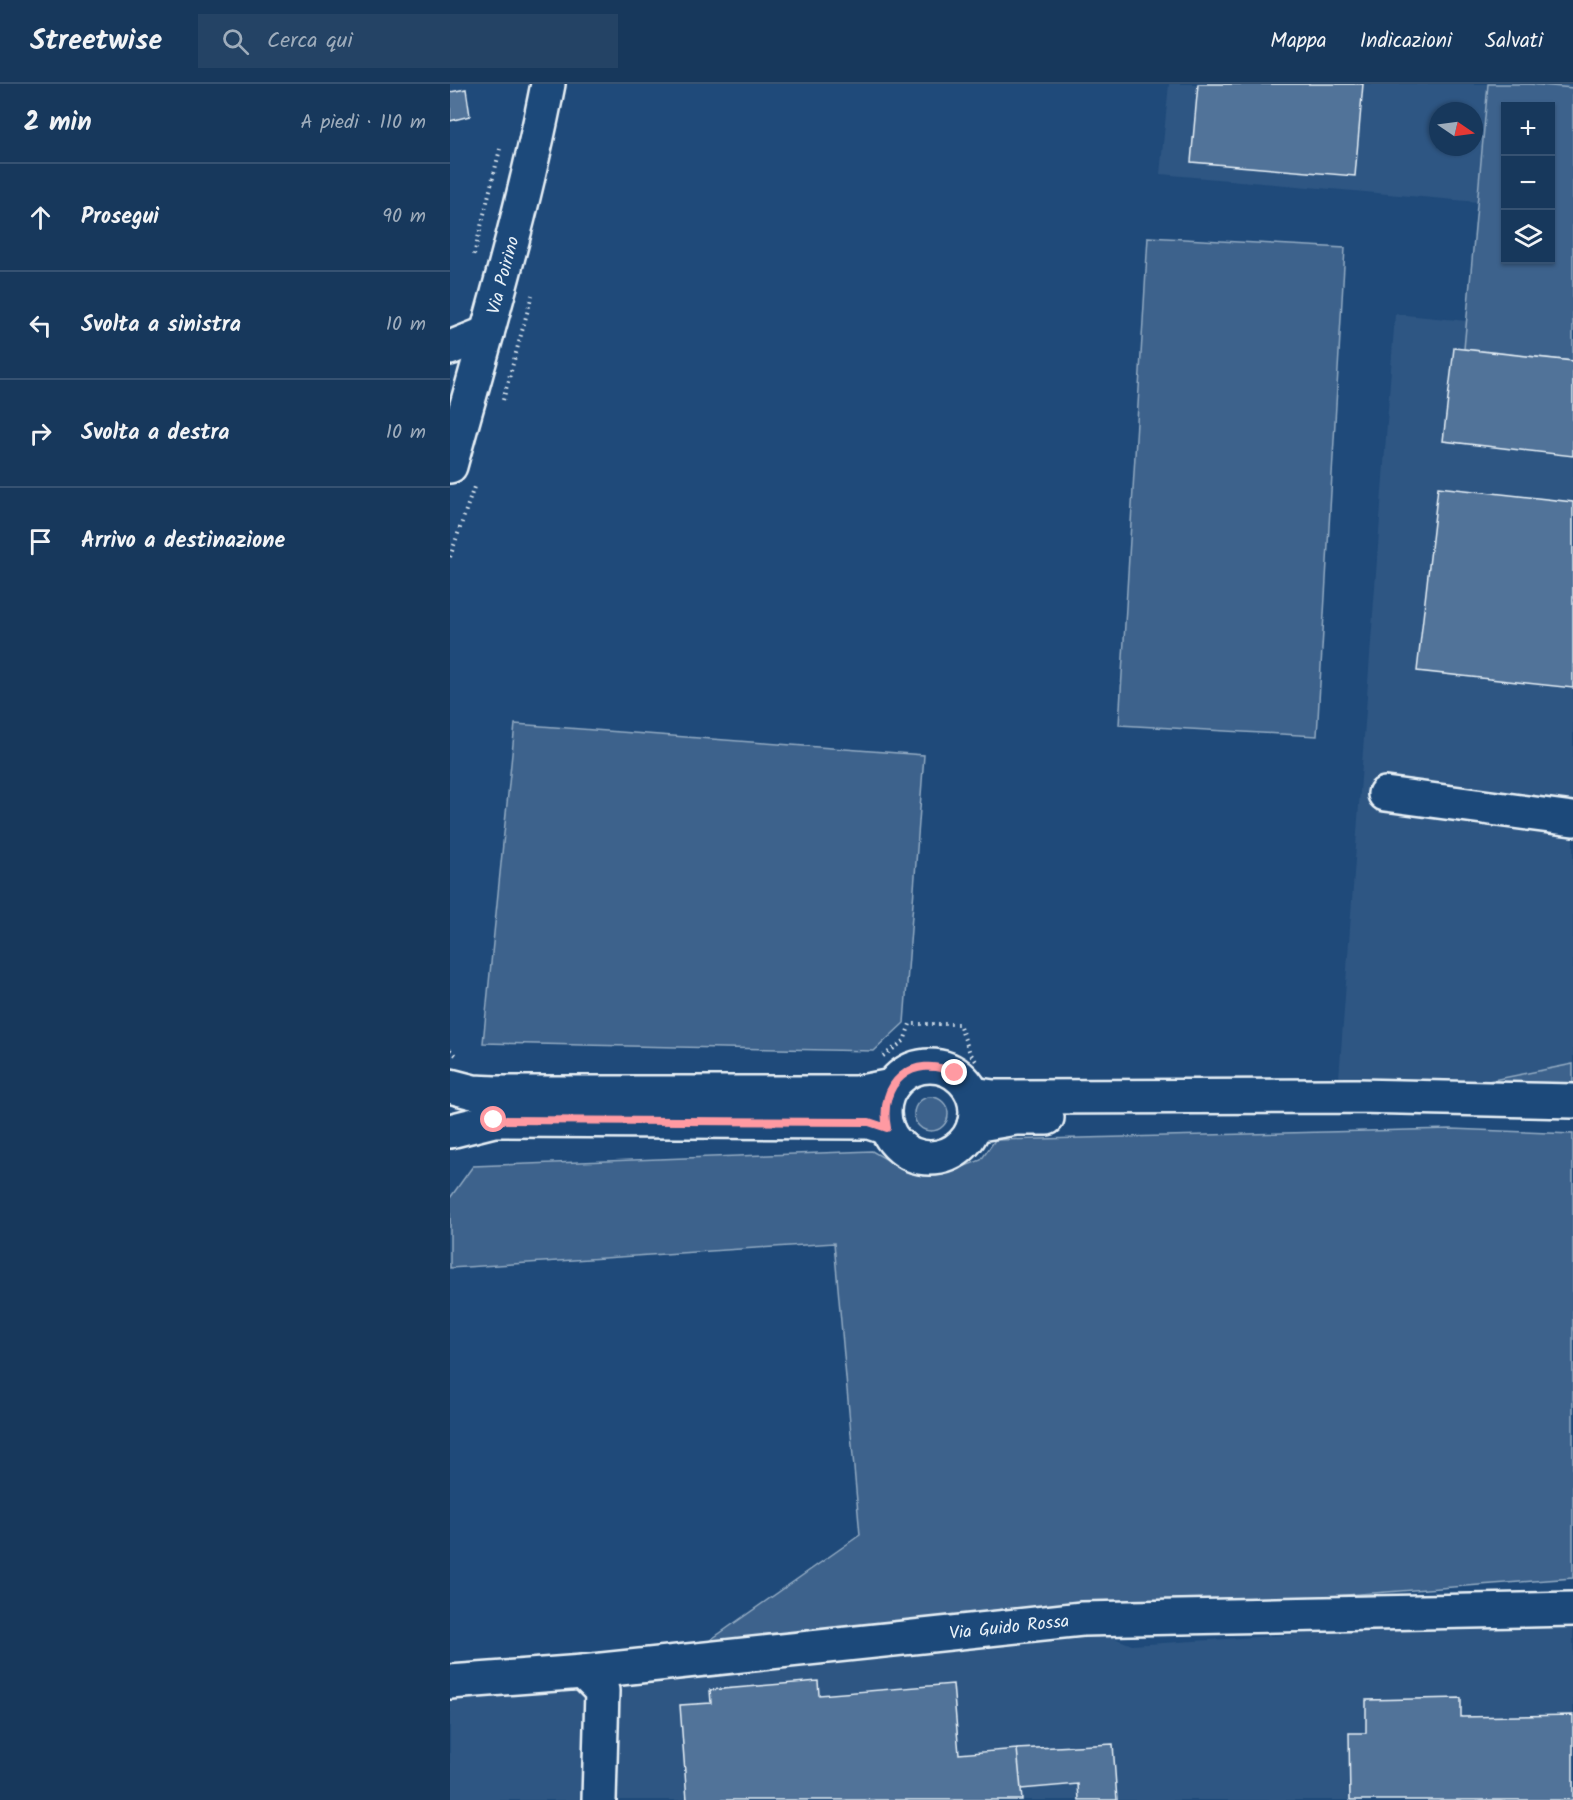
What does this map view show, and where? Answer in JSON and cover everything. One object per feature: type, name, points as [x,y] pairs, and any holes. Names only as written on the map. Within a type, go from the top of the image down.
[{"type":"street","name":"Via Poirino","points":[[450,466],[537,143],[548,84]]},
{"type":"street","points":[[450,348],[487,333]]},
{"type":"street","points":[[1385,794],[1573,819]]},
{"type":"street","points":[[450,1086],[466,1091],[495,1093],[856,1093],[892,1086],[915,1068],[943,1067],[955,1073],[974,1109],[969,1138],[946,1155],[932,1158],[917,1157],[904,1151],[894,1141],[887,1128],[884,1114],[886,1099],[892,1086]]},
{"type":"street","points":[[974,1109],[993,1097],[1357,1096],[1573,1101]]},
{"type":"street","points":[[974,1109],[1016,1118],[1310,1115],[1573,1121]]},
{"type":"street","points":[[450,1131],[494,1120],[869,1122],[887,1128]]},
{"type":"street","name":"Via Guido Rossa","points":[[450,1682],[583,1672],[1082,1619],[1573,1609]]},
{"type":"street","points":[[583,1672],[602,1691],[599,1800]]},
{"type":"path","points":[[473,259],[502,140]]},
{"type":"shaded area","points":[[1169,84],[1573,84],[1573,1064],[1473,1084],[1412,1085],[1339,1078],[1395,314],[1467,321],[1478,202],[1160,174]]},
{"type":"shaded area","points":[[1488,84],[1529,84],[1573,88],[1573,361],[1464,349]]},
{"type":"shaded area","points":[[1148,237],[1345,248],[1317,736],[1119,725]]},
{"type":"shaded area","points":[[515,724],[924,755],[904,1023],[874,1051],[483,1043]]},
{"type":"shaded area","points":[[1573,1064],[1573,1092],[1473,1084]]},
{"type":"shaded area","points":[[931,1097],[943,1102],[948,1114],[943,1126],[931,1131],[919,1126],[914,1114],[919,1102]]},
{"type":"shaded area","points":[[1451,1129],[1573,1134],[1573,1578],[706,1643],[860,1535],[834,1243],[450,1268],[450,1198],[473,1166],[872,1151],[910,1173],[942,1175],[981,1160],[995,1140]]},
{"type":"shaded area","points":[[1573,1622],[1573,1800],[450,1800],[450,1687],[1107,1635],[1132,1645],[1429,1626]]},
{"type":"building","points":[[1198,84],[1363,84],[1355,176],[1191,162]]},
{"type":"building","points":[[466,89],[470,116],[450,121],[450,92]]},
{"type":"building","points":[[1454,348],[1573,361],[1573,456],[1443,441]]},
{"type":"building","points":[[1438,487],[1573,502],[1573,688],[1417,671]]},
{"type":"building","points":[[818,1681],[819,1695],[953,1684],[959,1754],[1017,1749],[1022,1800],[687,1800],[680,1705],[711,1703],[710,1690]]},
{"type":"building","points":[[1461,1698],[1461,1717],[1573,1715],[1573,1800],[1350,1800],[1349,1733],[1366,1733],[1366,1700]]},
{"type":"building","points":[[1113,1744],[1117,1800],[1079,1800],[1078,1784],[1021,1789],[1017,1749]]},
{"type":"route","points":[[494,1120],[869,1122],[887,1128],[884,1114],[886,1099],[892,1086],[902,1075],[915,1068],[930,1066],[943,1067],[955,1073]]}]
